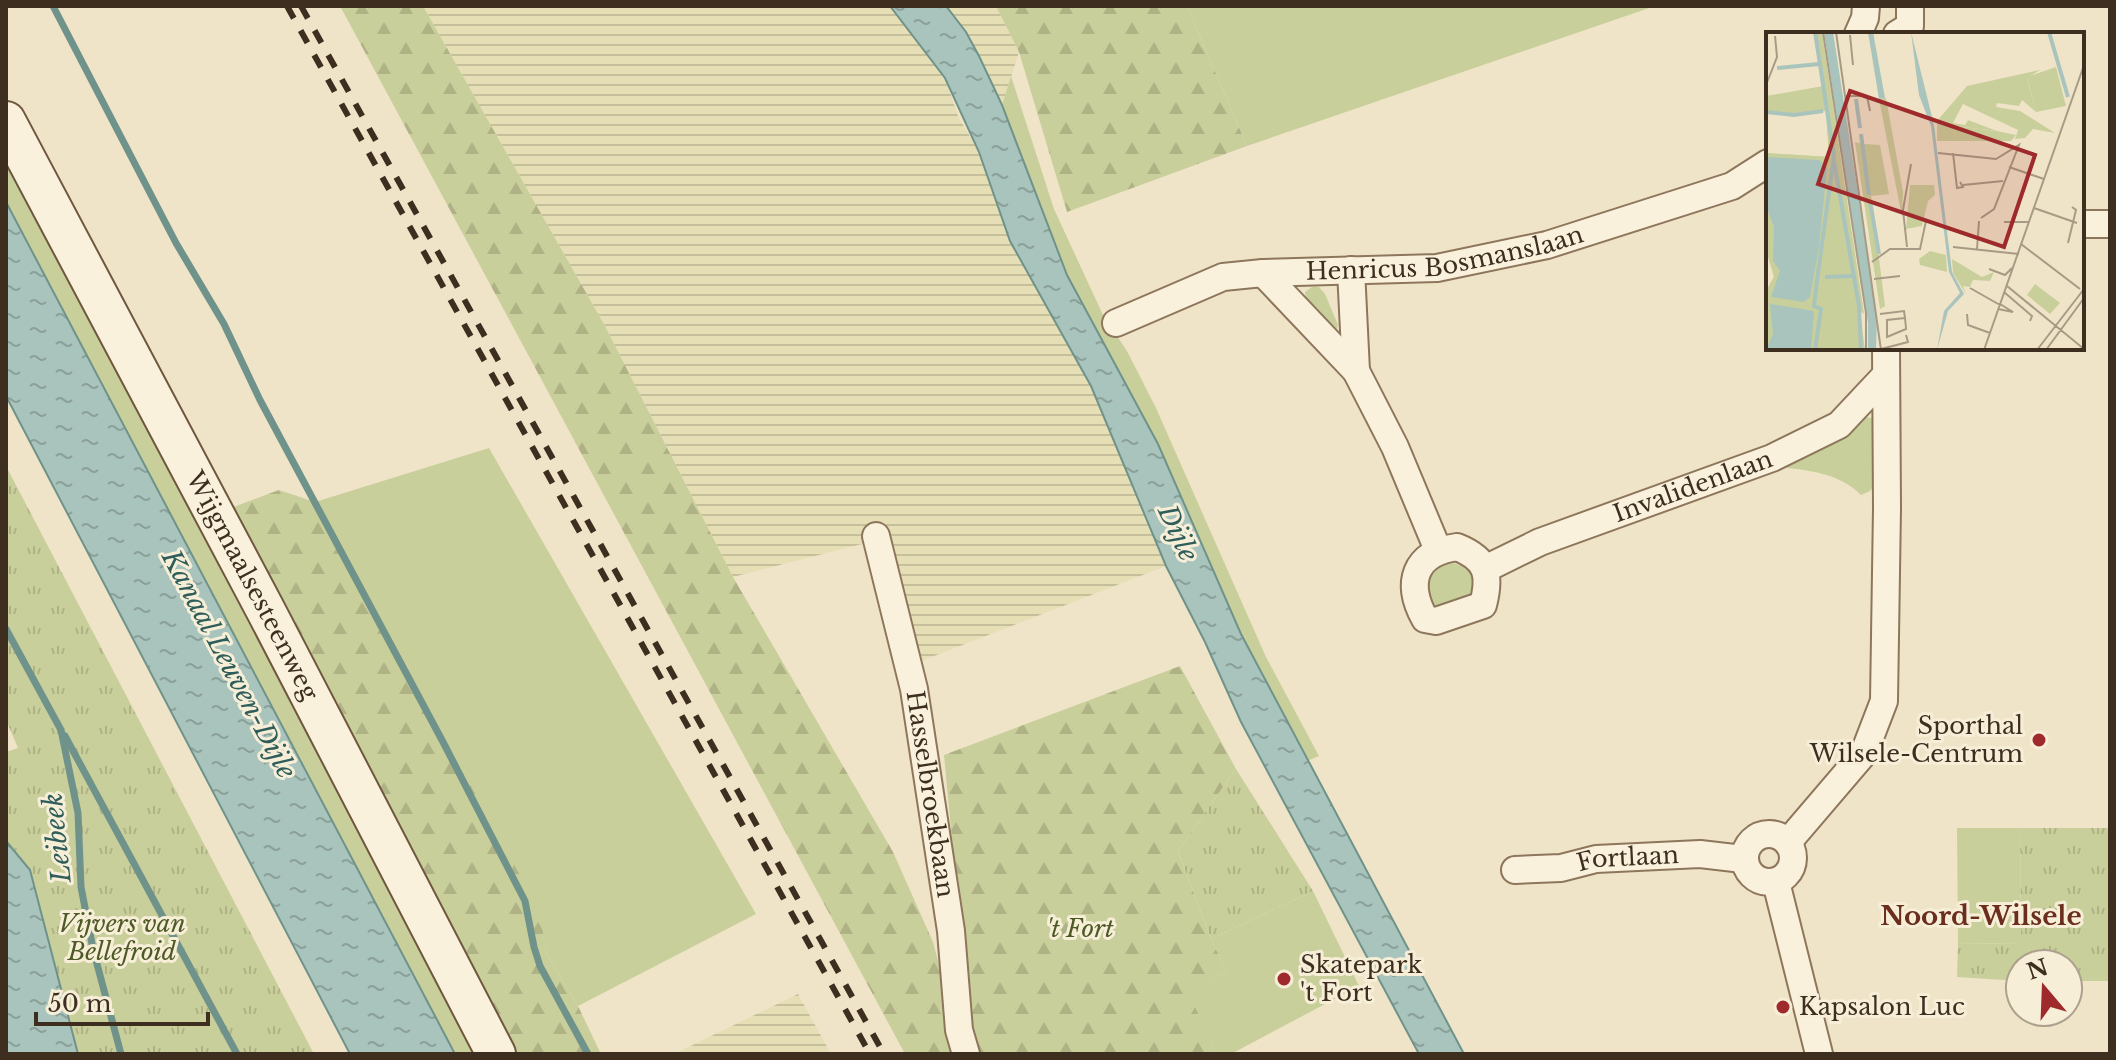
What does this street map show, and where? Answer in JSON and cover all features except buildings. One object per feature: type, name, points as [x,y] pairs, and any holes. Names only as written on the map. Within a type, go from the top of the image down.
[{"type":"street","points":[[1859,32],[1866,6]]},
{"type":"street","points":[[1900,32],[1910,26],[1910,6]]},
{"type":"street","name":"Wijgmaalsesteenweg","points":[[6,121],[496,1054]]},
{"type":"street","name":"Henricus Bosmanslaan","points":[[1116,323],[1223,277],[1437,268],[1547,245],[1732,186],[1766,164]]},
{"type":"street","points":[[2084,224],[2110,224]]},
{"type":"street","points":[[1351,270],[1356,371]]},
{"type":"street","points":[[1263,273],[1356,371],[1395,447],[1438,550]]},
{"type":"street","points":[[1788,842],[1864,753],[1884,701],[1886,350]]},
{"type":"street","name":"Invalidenlaan","points":[[1485,569],[1540,542],[1772,458],[1839,425],[1885,376]]},
{"type":"street","name":"Hasselbroekbaan","points":[[876,536],[914,689],[951,931],[959,1030],[966,1054]]},
{"type":"street","points":[[1457,547],[1474,554],[1485,569],[1488,586],[1483,605],[1436,621],[1425,619],[1418,607],[1417,573],[1425,559],[1438,550],[1457,547]]},
{"type":"street","points":[[1775,834],[1788,842],[1794,858],[1789,873],[1776,882],[1760,881],[1753,877],[1743,859],[1747,847],[1759,836],[1775,834]]},
{"type":"street","name":"Fortlaan","points":[[1515,870],[1561,868],[1596,859],[1700,854],[1743,859]]},
{"type":"street","points":[[1776,882],[1819,1054]]},
{"type":"shaded area","points":[[423,6],[890,6],[945,78],[958,116],[979,152],[1010,241],[1091,386],[1166,566],[903,668],[866,543],[733,577],[605,326]]},
{"type":"shaded area","points":[[946,6],[996,6],[1019,52],[1002,105],[966,32]]},
{"type":"shaded area","points":[[798,994],[831,1054],[674,1054]]},
{"type":"green space","points":[[340,6],[423,6],[605,326],[733,577],[893,852],[933,942],[963,1054],[905,1054]]},
{"type":"green space","points":[[996,6],[1187,6],[1247,146],[1067,212],[1019,52]]},
{"type":"green space","points":[[1187,6],[1655,6],[1247,146]]},
{"type":"green space","points":[[1011,76],[1054,209],[1103,315],[1127,351],[1156,408],[1266,657],[1319,756],[1307,761],[1241,634],[1158,444],[1067,275],[1002,105]]},
{"type":"green space","points":[[6,159],[475,1054],[455,1054],[6,202]]},
{"type":"green space","points":[[1319,287],[1325,294],[1338,325],[1336,332],[1306,301],[1305,292]]},
{"type":"green space","points":[[1865,417],[1878,423],[1877,482],[1870,491],[1861,495],[1833,477],[1777,467],[1834,442]]},
{"type":"green space","points":[[489,448],[756,914],[578,1006],[547,955],[538,910],[315,502]]},
{"type":"green space","name":"Vijvers van Bellefroid","points":[[6,466],[314,1054],[6,1054],[6,752],[18,748],[6,720]]},
{"type":"green space","points":[[279,490],[315,502],[539,910],[547,955],[578,1006],[601,1054],[513,1054],[228,509]]},
{"type":"green space","points":[[1447,561],[1472,569],[1477,584],[1475,594],[1431,609],[1423,586],[1432,569]]},
{"type":"green space","name":"'t Fort","points":[[1180,666],[1236,769],[1178,851],[1211,939],[1227,972],[1188,991],[1216,1054],[980,1054],[969,1021],[944,755]]},
{"type":"green space","points":[[1236,769],[1313,891],[1211,939],[1178,851]]},
{"type":"green space","points":[[1957,828],[2020,828],[2021,943],[1958,944]]},
{"type":"green space","points":[[2020,828],[2110,828],[2110,981],[2084,981],[2084,948],[2004,948],[2004,980],[1957,977],[1958,944],[2021,943]]},
{"type":"green space","name":"Skatepark 't Fort","points":[[1313,891],[1359,986],[1231,1054],[1216,1054],[1187,991],[1227,972],[1211,939]]},
{"type":"water","name":"Dijle","points":[[890,6],[946,6],[966,32],[1002,105],[1067,275],[1158,444],[1241,634],[1464,1054],[1419,1054],[1241,722],[1166,566],[1091,386],[1010,241],[979,152],[945,78]]},
{"type":"water","name":"Kanaal Leuven-Dijle","points":[[6,202],[455,1054],[350,1054],[6,396]]},
{"type":"water","points":[[6,841],[30,870],[78,1054],[6,1054]]},
{"type":"waterway","points":[[53,6],[176,243],[224,324],[260,400],[525,901],[540,966],[588,1054]]},
{"type":"waterway","name":"Leibeek","points":[[6,629],[61,730],[78,813],[81,887],[93,949],[121,1054]]},
{"type":"waterway","points":[[65,736],[237,1054]]},
{"type":"railway","points":[[287,6],[870,1054]]},
{"type":"railway","points":[[301,6],[884,1054]]},
{"type":"place","name":"Sporthal Wilsele-Centrum","points":[[2039,740]]},
{"type":"place","name":"Skatepark 't Fort","points":[[1284,979]]},
{"type":"place","name":"Kapsalon Luc","points":[[1783,1007]]},
{"type":"district","name":"Noord-Wilsele","points":[[1981,916]]}]
